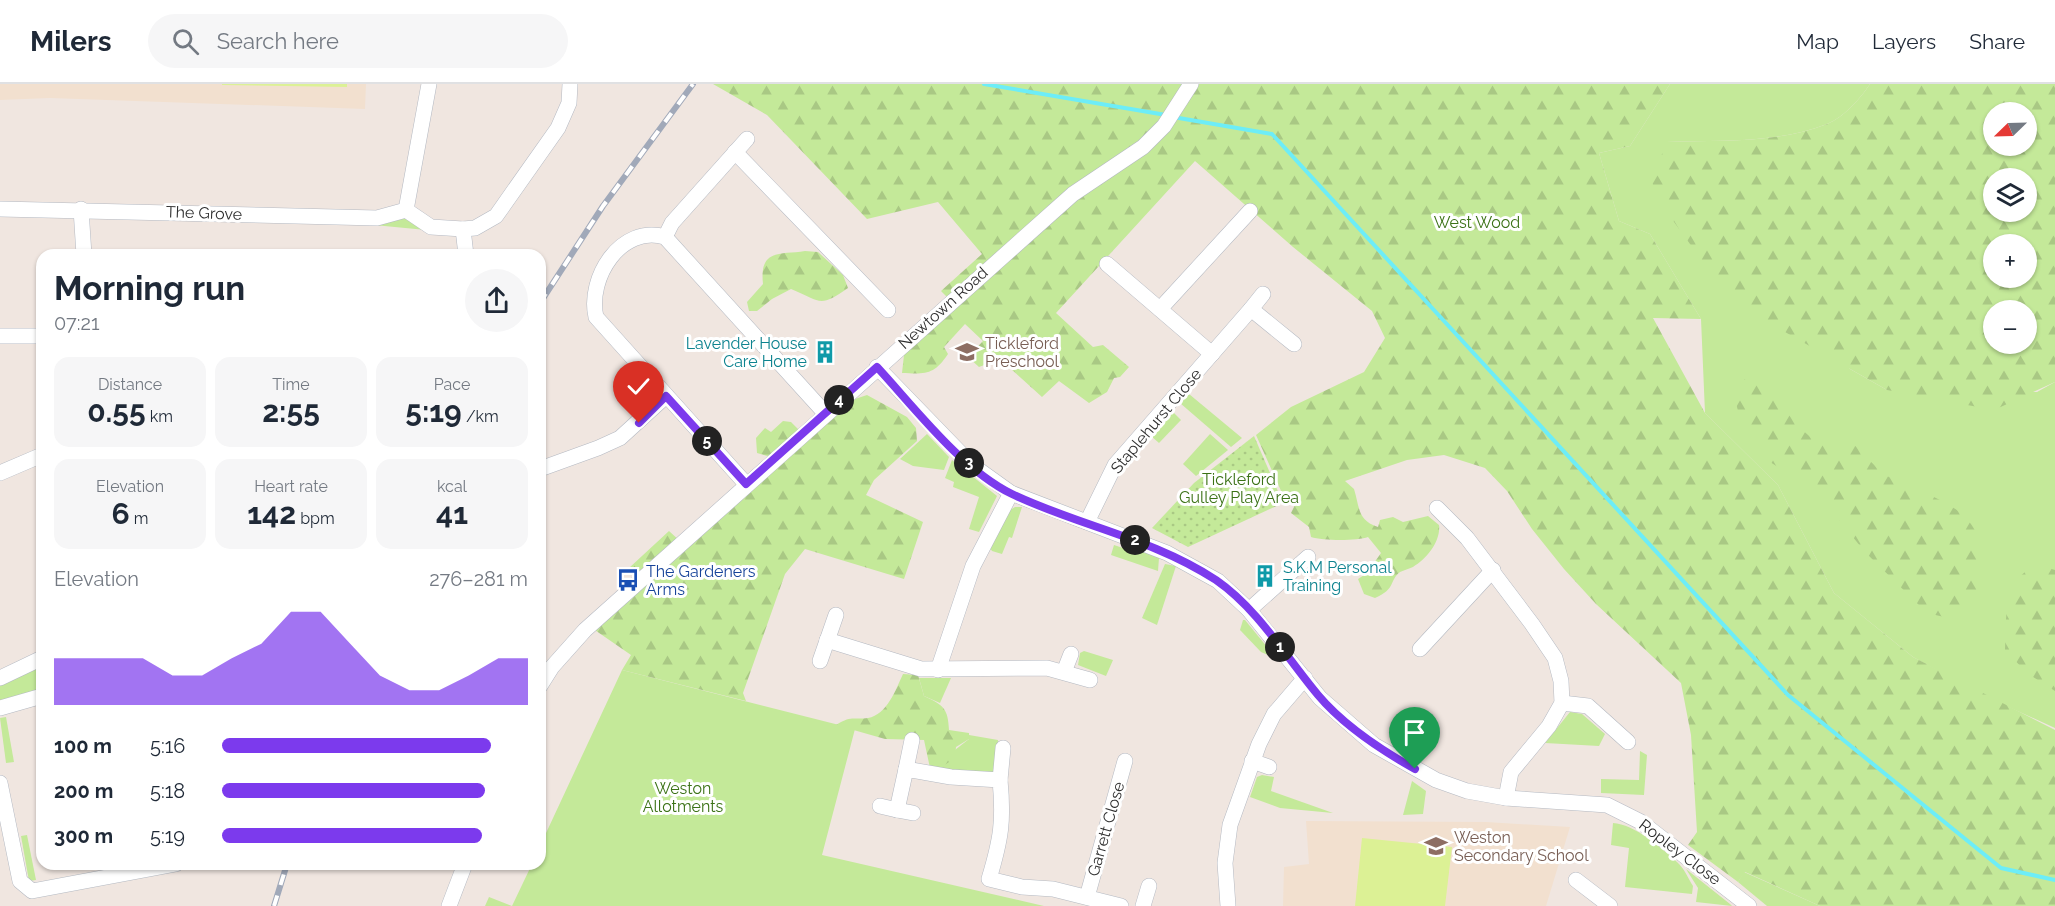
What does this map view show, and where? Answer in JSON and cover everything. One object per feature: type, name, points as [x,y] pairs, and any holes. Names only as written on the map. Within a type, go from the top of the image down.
[{"type":"street","points":[[429,84],[406,210],[431,227],[464,229],[475,228],[496,216],[559,125],[568,103],[570,84]]},
{"type":"street","name":"Newtown Road","points":[[546,676],[589,626],[825,412],[1073,194],[1143,147],[1164,126],[1191,84]]},
{"type":"street","points":[[665,237],[672,223],[747,139]]},
{"type":"street","points":[[735,152],[888,310]]},
{"type":"street","name":"The Grove","points":[[0,208],[377,218],[406,210]]},
{"type":"street","points":[[81,209],[84,249]]},
{"type":"street","points":[[1160,309],[1250,211]]},
{"type":"street","points":[[464,229],[466,249]]},
{"type":"street","points":[[746,484],[600,322],[593,302],[594,288],[621,244],[642,235],[665,237],[825,412]]},
{"type":"street","name":"Staplehurst Close","points":[[1107,264],[1212,354]]},
{"type":"street","name":"Staplehurst Close","points":[[1087,522],[1115,465],[1263,294]]},
{"type":"street","points":[[1251,309],[1294,344]]},
{"type":"street","points":[[0,336],[36,336]]},
{"type":"street","points":[[877,367],[972,465],[1011,493],[1180,559],[1218,581],[1250,610],[1320,698],[1374,745],[1436,780],[1467,791],[1506,798],[1511,772],[1549,726],[1562,703],[1555,658],[1493,570],[1467,538],[1437,508]]},
{"type":"street","points":[[546,467],[592,451],[620,438],[666,396]]},
{"type":"street","points":[[0,473],[36,458]]},
{"type":"street","points":[[938,670],[973,566],[1011,493]]},
{"type":"street","points":[[1250,610],[1308,557]]},
{"type":"street","points":[[1420,649],[1493,570]]},
{"type":"street","points":[[820,661],[836,615]]},
{"type":"street","points":[[827,640],[906,665],[938,670],[1027,668],[1064,672],[1090,680]]},
{"type":"street","points":[[1064,672],[1071,654]]},
{"type":"street","points":[[0,678],[36,661]]},
{"type":"street","points":[[1228,906],[1226,843],[1240,795],[1252,761],[1274,714],[1305,678]]},
{"type":"street","points":[[0,708],[36,698]]},
{"type":"street","points":[[1562,703],[1588,706],[1628,742]]},
{"type":"street","points":[[897,810],[912,740]]},
{"type":"street","points":[[1003,748],[1000,780],[1003,820],[1001,838],[989,879],[1022,887],[1053,889],[1121,906]]},
{"type":"street","name":"Garrett Close","points":[[1087,897],[1125,761]]},
{"type":"street","points":[[1252,761],[1269,767]]},
{"type":"street","points":[[906,769],[951,777],[1000,780]]},
{"type":"street","points":[[0,783],[20,881],[27,889],[32,891],[144,870]]},
{"type":"street","name":"Ropley Close","points":[[1506,798],[1607,805],[1641,822],[1749,906]]},
{"type":"street","points":[[880,806],[913,813]]},
{"type":"street","points":[[449,906],[463,870]]},
{"type":"street","points":[[1576,880],[1610,906]]},
{"type":"street","points":[[1143,906],[1149,886]]},
{"type":"shaded area","points":[[0,84],[366,84],[365,109],[50,98],[0,100]]},
{"type":"shaded area","name":"Weston Secondary School","points":[[1306,821],[1486,822],[1570,827],[1546,906],[1283,906],[1284,867],[1309,864]]},
{"type":"green space","points":[[347,84],[347,87],[222,85]]},
{"type":"green space","name":"West Wood","points":[[713,84],[1670,84],[1630,146],[1599,153],[1619,221],[1650,234],[1701,319],[1653,318],[1705,413],[1778,485],[1834,593],[1913,657],[2055,730],[2055,906],[1820,906],[1745,872],[1738,882],[1688,845],[1697,832],[1691,735],[1681,683],[1596,604],[1564,569],[1532,529],[1507,491],[1485,468],[1444,455],[1407,460],[1345,481],[1354,489],[1360,512],[1371,524],[1378,527],[1380,520],[1393,517],[1403,522],[1428,516],[1439,525],[1438,537],[1432,549],[1423,559],[1413,567],[1400,572],[1382,594],[1375,598],[1364,594],[1358,579],[1367,573],[1381,553],[1368,537],[1340,540],[1311,537],[1309,527],[1291,513],[1295,505],[1290,500],[1286,502],[1256,435],[1291,407],[1364,372],[1385,338],[1372,311],[1293,247],[1195,161],[1056,313],[1093,347],[1103,345],[1129,367],[1120,377],[1114,378],[1107,392],[1089,403],[1059,381],[1042,397],[1000,359],[979,367],[968,357],[983,341],[965,324],[944,347],[948,354],[934,370],[923,373],[902,373],[904,355],[951,301],[941,291],[982,254],[938,202],[867,219],[767,115]]},
{"type":"green space","points":[[1670,84],[1870,84],[1839,117],[1827,124],[1808,130],[1747,140],[1667,142],[1850,369],[1887,390],[2037,392],[2055,382],[2055,728],[1982,695],[1913,657],[1834,593],[1778,485],[1705,413],[1701,319],[1650,234],[1619,221],[1599,153],[1630,146]]},
{"type":"green space","points":[[1870,84],[2055,84],[2055,382],[1994,410],[1887,390],[1732,302],[1669,215],[1652,183],[1666,142],[1747,140],[1788,135],[1827,124],[1851,107]]},
{"type":"green space","points":[[402,217],[408,218],[426,230],[374,225]]},
{"type":"green space","points":[[818,252],[843,275],[848,288],[825,301],[815,300],[791,289],[772,299],[757,311],[749,311],[747,302],[763,284],[764,264],[768,259],[780,254]]},
{"type":"green space","points":[[1745,379],[1766,385],[1798,426],[1818,444],[1853,444],[1887,476],[1938,499],[1967,519],[1976,532],[1981,550],[1980,572],[1974,599],[1957,620],[1927,613],[1865,552],[1814,489],[1770,462],[1741,422],[1733,392]]},
{"type":"green space","points":[[1189,394],[1242,438],[1231,447],[1180,403]]},
{"type":"green space","points":[[867,395],[907,417],[916,428],[917,441],[874,480],[866,495],[923,522],[904,579],[805,549],[785,574],[743,693],[746,701],[622,670],[631,655],[589,626],[639,580],[629,568],[669,531],[681,542],[778,459],[757,453],[756,438],[765,428],[771,432],[783,421],[791,422],[804,435],[855,399]]},
{"type":"green space","points":[[1173,412],[1181,420],[1159,443],[1151,436]]},
{"type":"green space","points":[[927,434],[949,457],[944,470],[913,466],[900,459]]},
{"type":"green space","points":[[1210,434],[1228,450],[1196,476],[1183,464]]},
{"type":"green space","name":"Tickleford Gulley Play Area","points":[[1254,436],[1283,503],[1188,547],[1152,528],[1194,483]]},
{"type":"green space","points":[[952,460],[997,496],[979,532],[969,529],[979,497],[953,487],[954,482],[945,478]]},
{"type":"green space","points":[[1022,507],[1012,538],[1009,537],[1002,554],[992,551],[990,548],[1010,510]]},
{"type":"green space","points":[[1114,545],[1123,548],[1133,546],[1159,558],[1158,571],[1111,555]]},
{"type":"green space","points":[[1165,564],[1176,566],[1157,625],[1142,618]]},
{"type":"green space","points":[[2048,568],[2055,570],[2055,691],[2027,673],[2005,650],[2007,608],[2012,588],[2025,572]]},
{"type":"green space","points":[[1243,620],[1277,659],[1261,652],[1240,630]]},
{"type":"green space","points":[[1084,651],[1113,660],[1106,676],[1078,665],[1080,653]]},
{"type":"green space","points":[[36,665],[36,693],[0,704],[0,682]]},
{"type":"green space","name":"Weston Allotments","points":[[622,670],[855,729],[822,855],[1044,906],[512,906],[529,870],[546,870],[546,833]]},
{"type":"green space","points":[[903,674],[918,675],[924,696],[944,708],[949,730],[969,733],[969,739],[956,747],[955,758],[943,766],[930,768],[924,740],[885,739],[836,725],[849,719],[875,716],[890,701]]},
{"type":"green space","points":[[919,678],[951,678],[940,703],[924,696]]},
{"type":"green space","points":[[1570,712],[1582,714],[1605,734],[1599,746],[1545,743]]},
{"type":"green space","points":[[6,717],[14,762],[6,763],[0,718]]},
{"type":"green space","points":[[969,735],[998,740],[997,759],[993,772],[989,775],[932,768],[969,739]]},
{"type":"green space","points":[[1640,751],[1647,755],[1644,795],[1601,793],[1601,779],[1639,780]]},
{"type":"green space","points":[[1262,775],[1274,777],[1271,791],[1333,813],[1280,808],[1250,797],[1257,777]]},
{"type":"green space","points":[[1412,781],[1426,791],[1423,814],[1403,815]]},
{"type":"green space","points":[[1613,823],[1639,832],[1671,856],[1682,867],[1693,886],[1692,894],[1625,887],[1629,848],[1611,845]]},
{"type":"green space","points":[[27,835],[36,880],[29,881],[21,836]]},
{"type":"green space","points":[[1362,838],[1452,847],[1445,906],[1355,906]]},
{"type":"green space","points":[[1686,869],[1732,906],[1696,902],[1698,888]]},
{"type":"green space","points":[[1744,872],[1820,906],[1767,906],[1738,882]]},
{"type":"green space","points":[[489,897],[512,906],[485,906]]},
{"type":"waterway","points":[[984,84],[1166,115]]},
{"type":"waterway","points":[[1173,117],[1272,134],[1788,695],[2001,868],[2055,880]]},
{"type":"railway","points":[[546,294],[603,206],[693,84]]},
{"type":"railway","points":[[274,906],[285,870]]},
{"type":"place","name":"Lavender House Care Home","points":[[825,352]]},
{"type":"place","name":"Tickleford Preschool","points":[[967,352]]},
{"type":"place","name":"S.K.M Personal Training","points":[[1265,576]]},
{"type":"place","name":"The Gardeners Arms","points":[[628,580]]},
{"type":"place","name":"Weston Secondary School","points":[[1436,846]]},
{"type":"route","points":[[639,423],[666,396],[746,484],[877,367],[972,465],[1011,493],[1167,552],[1218,581],[1250,610],[1320,698],[1374,745],[1415,769]]}]
